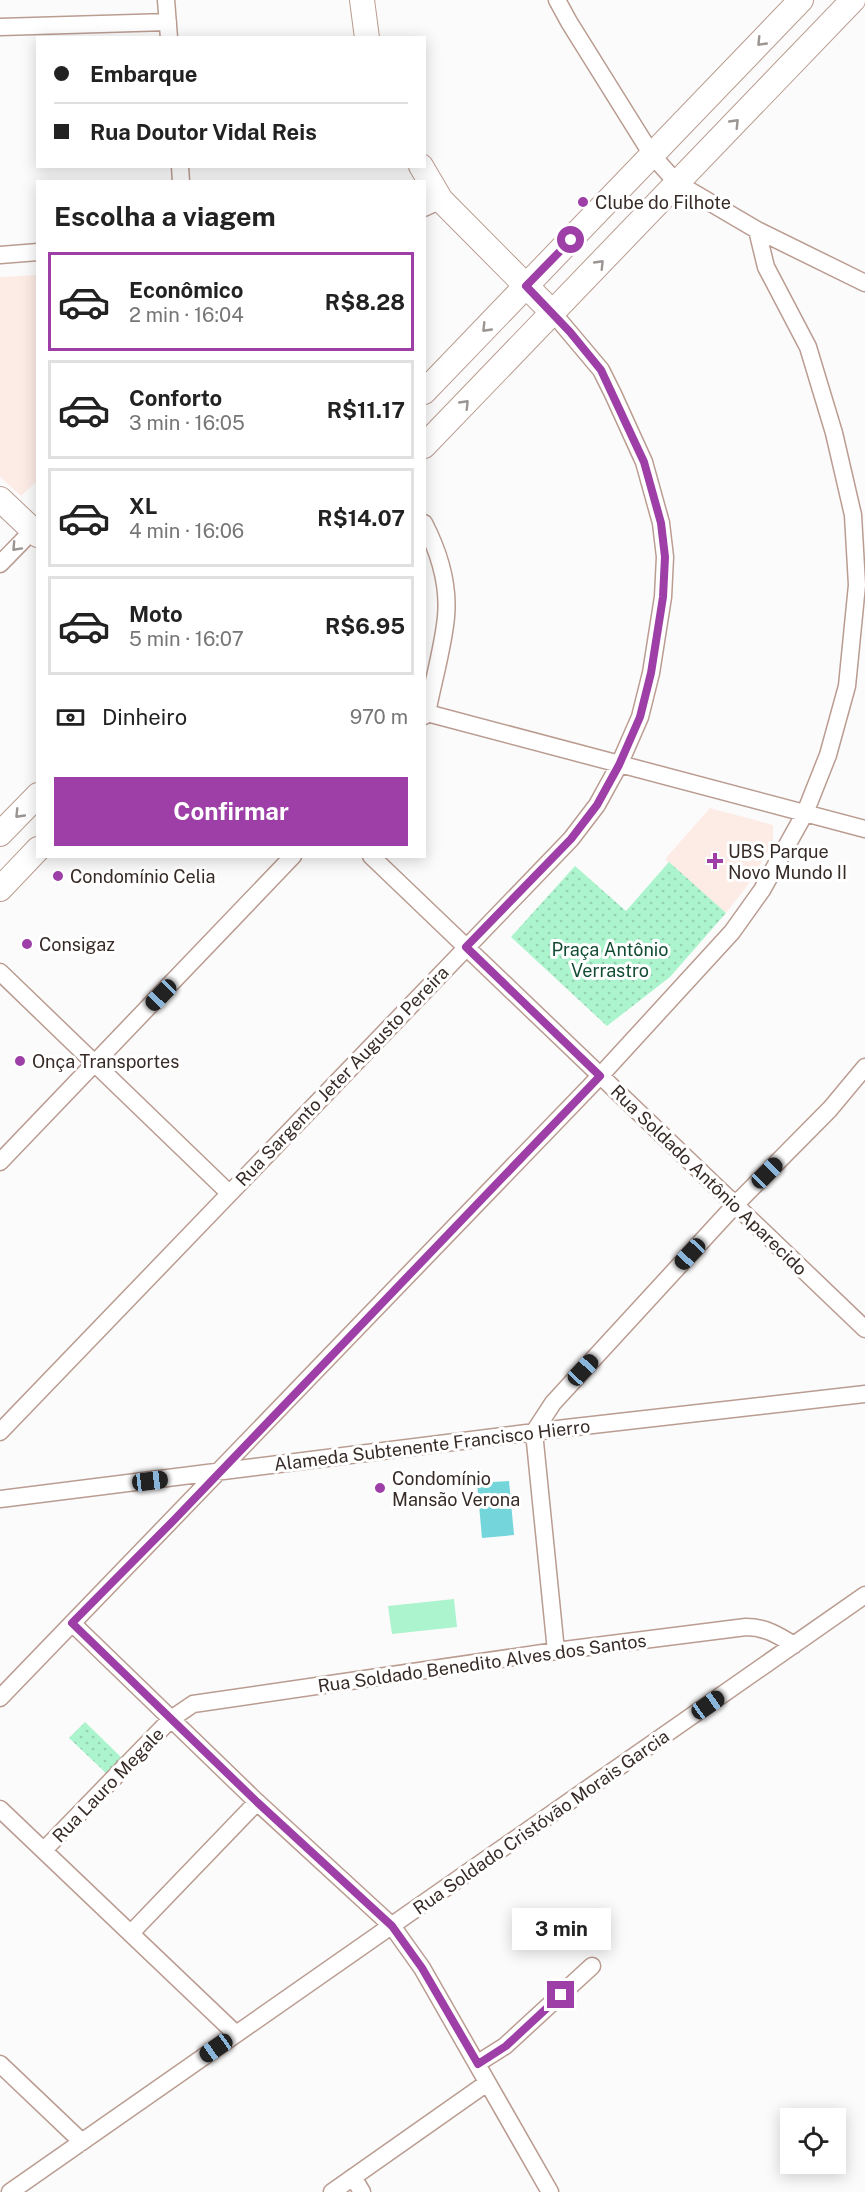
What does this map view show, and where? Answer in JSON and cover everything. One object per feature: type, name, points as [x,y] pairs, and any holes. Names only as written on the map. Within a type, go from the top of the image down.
[{"type":"main road","points":[[362,0],[367,36]]},
{"type":"main road","points":[[426,390],[801,0]]},
{"type":"main road","points":[[426,444],[853,0]]},
{"type":"main road","name":"Rua Sargento Jeter Augusto Pereira","points":[[426,182],[433,204],[526,286],[553,313]]},
{"type":"main road","points":[[0,499],[36,530]]},
{"type":"main road","points":[[0,834],[36,797]]},
{"type":"main road","points":[[0,889],[36,851]]},
{"type":"street","points":[[0,27],[168,30],[166,0]]},
{"type":"street","points":[[557,0],[652,155],[677,183],[757,230],[865,283]]},
{"type":"street","points":[[0,1698],[600,1076],[732,932],[762,890],[805,813],[828,755],[847,686],[857,585],[853,515],[834,433],[808,347],[766,267],[757,230]]},
{"type":"street","points":[[0,255],[36,252]]},
{"type":"street","name":"Rua Sargento Jeter Augusto Pereira","points":[[0,1432],[571,839],[597,805],[619,765],[640,717],[651,673],[663,597],[665,557],[661,523],[644,462],[601,370],[553,313]]},
{"type":"street","points":[[426,527],[433,540],[443,572],[446,617],[426,715],[865,829]]},
{"type":"street","points":[[0,564],[36,530]]},
{"type":"street","points":[[0,1162],[291,858]]},
{"type":"street","name":"Rua Soldado Antônio Aparecido","points":[[373,858],[865,1329]]},
{"type":"street","points":[[0,972],[229,1193]]},
{"type":"street","points":[[556,1651],[534,1432],[553,1403],[735,1205],[830,1109],[865,1067]]},
{"type":"street","name":"Alameda Subtenente Francisco Hierro","points":[[0,1498],[865,1394]]},
{"type":"street","name":"Rua Soldado Cristóvão Morais Garcia","points":[[10,2192],[865,1595]]},
{"type":"street","points":[[72,1623],[257,1802],[392,1926],[422,1968],[550,2192]]},
{"type":"street","name":"Rua Soldado Benedito Alves dos Santos","points":[[171,1719],[193,1704],[556,1651],[746,1627],[759,1627],[767,1630],[794,1645]]},
{"type":"street","name":"Rua Lauro Megale","points":[[44,1850],[171,1719]]},
{"type":"street","points":[[131,1933],[257,1802]]},
{"type":"street","points":[[0,1809],[236,2034]]},
{"type":"street","points":[[478,2064],[506,2046],[592,1966]]},
{"type":"street","points":[[0,2064],[82,2142]]},
{"type":"street","points":[[332,2192],[357,2185],[487,2083]]},
{"type":"shaded area","points":[[36,275],[36,482],[21,496],[0,477],[0,277]]},
{"type":"shaded area","name":"UBS Parque Novo Mundo II","points":[[710,808],[773,825],[773,842],[765,857],[745,889],[726,913],[665,859]]},
{"type":"green space","name":"Praça Antônio Verrastro","points":[[669,862],[726,913],[670,977],[607,1026],[511,937],[575,866],[626,911]]},
{"type":"green space","points":[[454,1599],[457,1627],[392,1634],[388,1606]]},
{"type":"green space","points":[[85,1722],[122,1758],[107,1774],[69,1738]]},
{"type":"water","points":[[509,1481],[514,1535],[482,1538],[477,1483]]},
{"type":"place","name":"Clube do Filhote","points":[[583,202]]},
{"type":"place","name":"UBS Parque Novo Mundo II","points":[[715,861]]},
{"type":"place","name":"Condomínio Celia","points":[[58,876]]},
{"type":"place","name":"Consigaz","points":[[27,944]]},
{"type":"place","name":"Onça Transportes","points":[[20,1061]]},
{"type":"place","name":"Condomínio Mansão Verona","points":[[380,1488]]},
{"type":"route","points":[[561,1995],[506,2046],[478,2064],[422,1968],[392,1926],[257,1802],[72,1623],[174,1520],[600,1076],[466,947],[571,839],[597,805],[619,765],[640,717],[651,673],[663,597],[665,557],[661,523],[644,462],[601,370],[570,332],[526,286],[571,240]]}]
